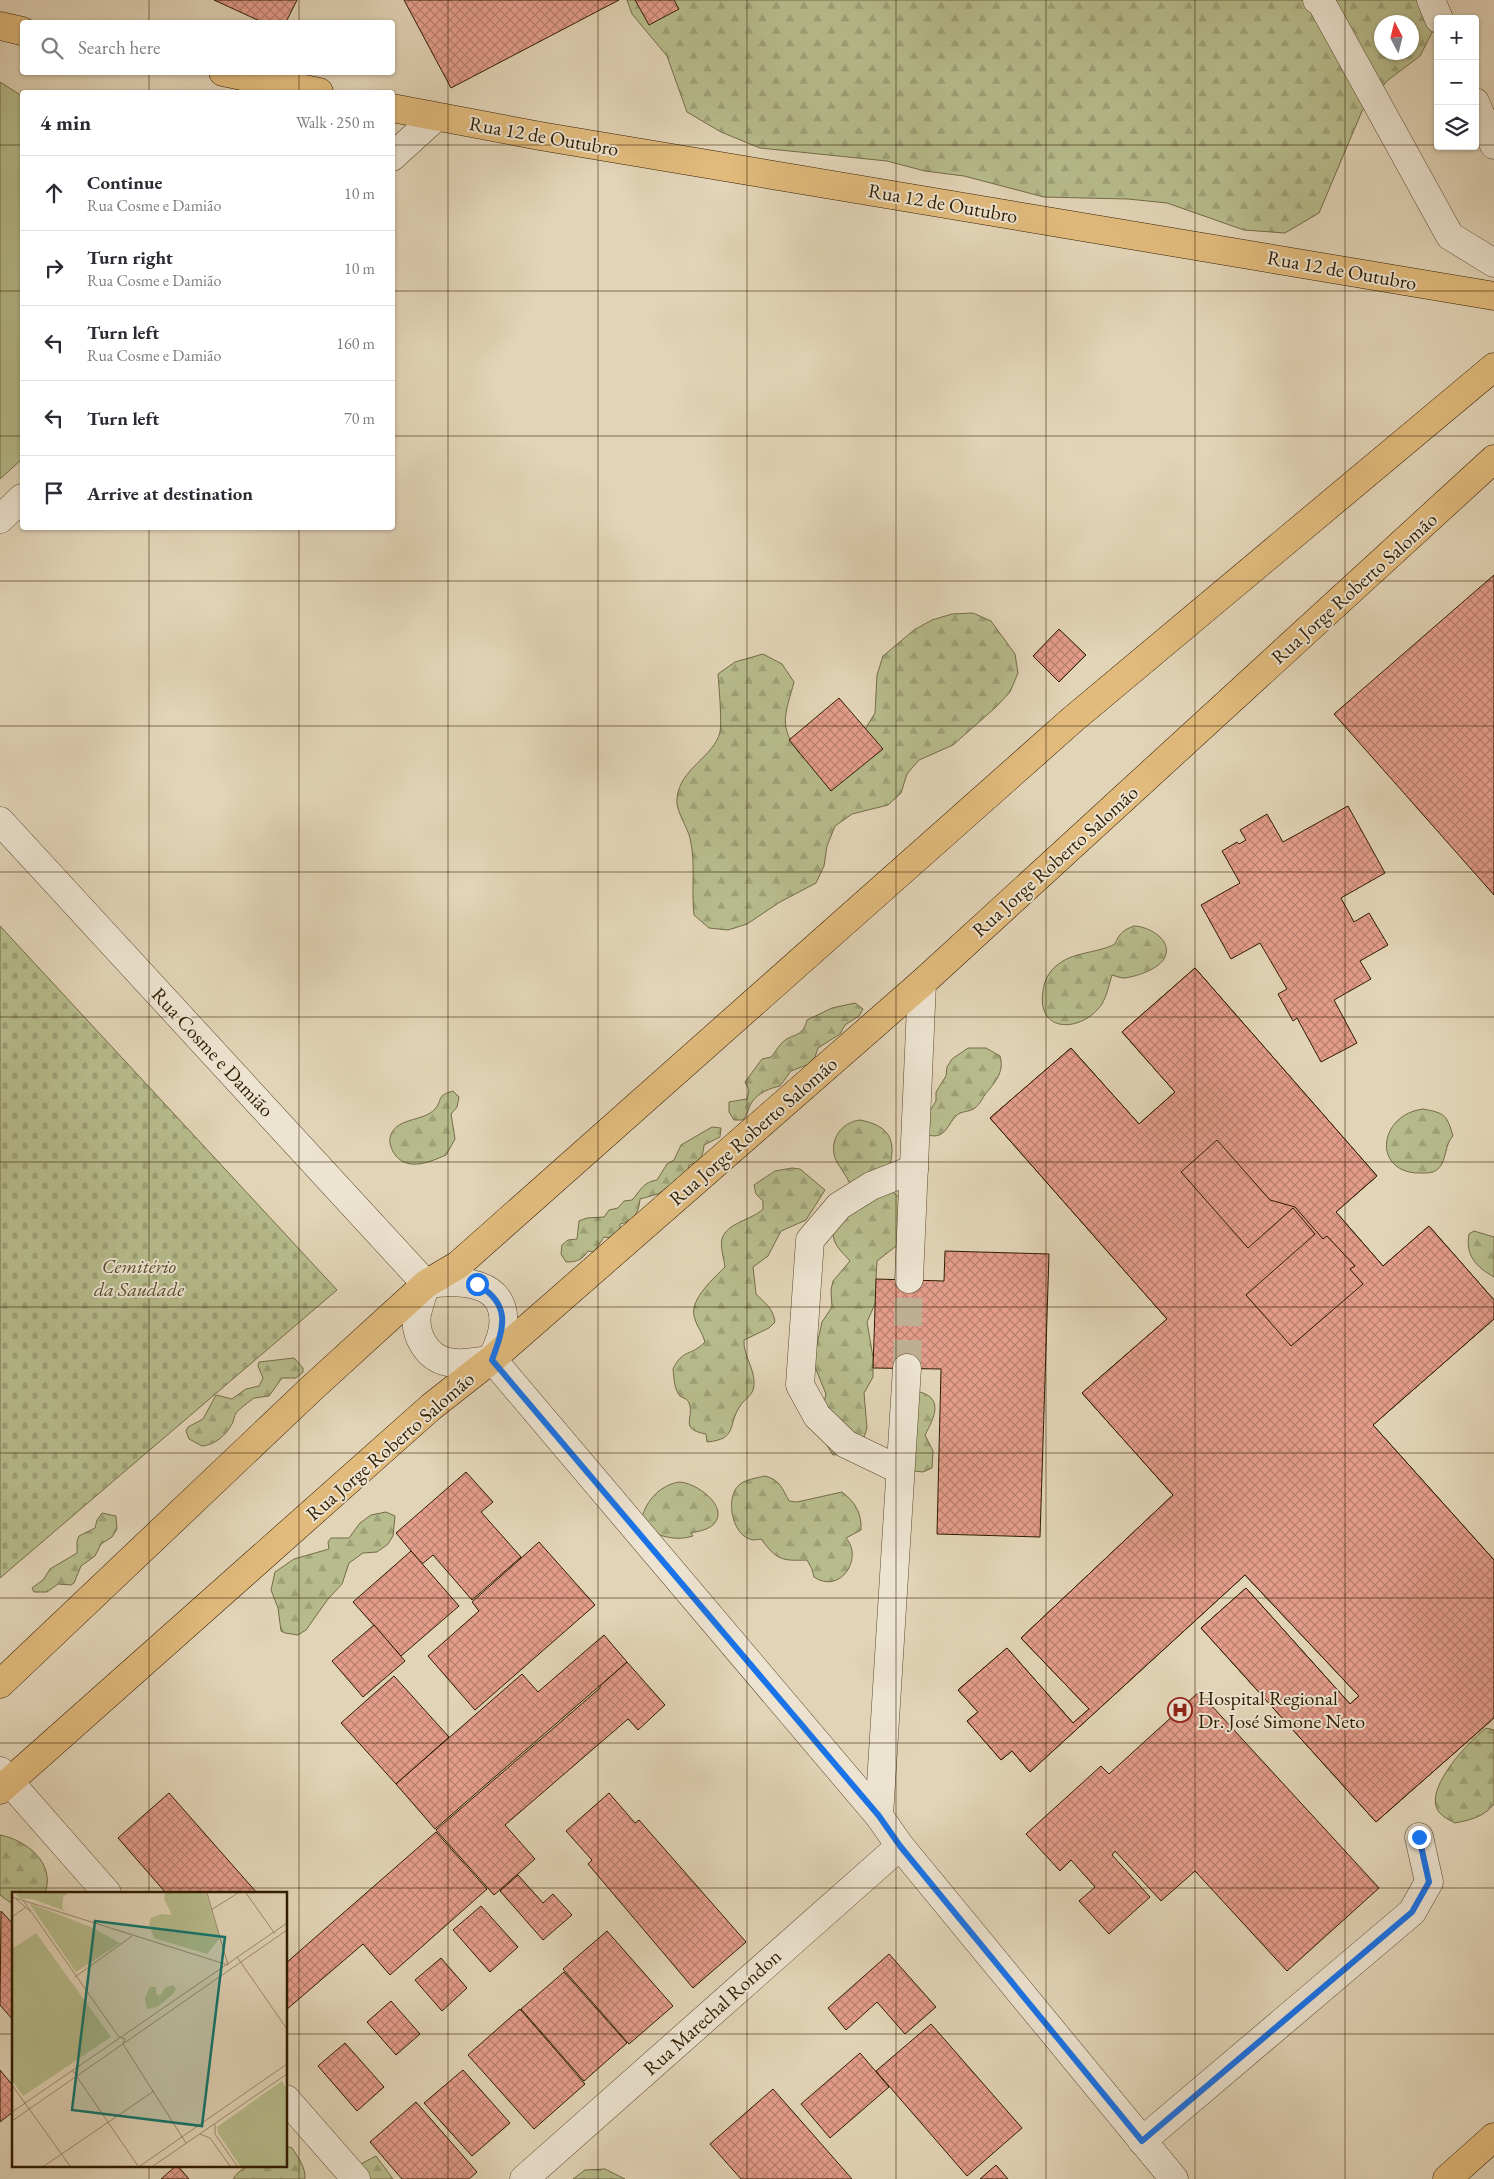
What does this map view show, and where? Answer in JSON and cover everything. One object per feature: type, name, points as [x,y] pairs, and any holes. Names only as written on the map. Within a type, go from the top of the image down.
[{"type":"main road","points":[[0,26],[20,31]]},
{"type":"main road","points":[[237,75],[309,90]]},
{"type":"main road","name":"Rua 12 de Outubro","points":[[395,109],[1494,296]]},
{"type":"main road","points":[[0,1684],[312,1388],[426,1284],[458,1265],[1072,720],[1494,367]]},
{"type":"main road","name":"Rua Jorge Roberto Salomão","points":[[3,1781],[431,1407],[492,1360],[922,983],[1494,459]]},
{"type":"main road","points":[[1447,2179],[1494,2137]]},
{"type":"street","points":[[1318,0],[1321,2],[1450,236],[1494,263]]},
{"type":"street","points":[[1431,0],[1437,15]]},
{"type":"street","points":[[1476,105],[1494,145]]},
{"type":"street","points":[[395,154],[436,117]]},
{"type":"street","points":[[0,519],[20,500]]},
{"type":"street","name":"Rua Cosme e Damião","points":[[0,821],[426,1284]]},
{"type":"street","points":[[909,1279],[922,983]]},
{"type":"street","points":[[900,1470],[846,1444],[818,1416],[800,1385],[810,1240],[839,1206],[871,1186],[914,1169]]},
{"type":"street","points":[[465,1282],[477,1284],[497,1299],[503,1326],[492,1360],[449,1363],[437,1358],[427,1350],[420,1340],[417,1327],[417,1314],[426,1284],[465,1282]]},
{"type":"street","points":[[492,1360],[879,1816],[900,1846],[1174,2179]]},
{"type":"street","points":[[879,1816],[907,1368]]},
{"type":"street","points":[[3,1781],[106,1892]]},
{"type":"street","points":[[1142,2141],[1412,1912],[1429,1882],[1419,1837]]},
{"type":"street","name":"Rua Marechal Rondon","points":[[524,2179],[900,1846]]},
{"type":"street","points":[[288,2101],[356,2179]]},
{"type":"green space","points":[[627,0],[1438,0],[1438,15],[1434,15],[1434,29],[1419,57],[1419,15],[1374,15],[1374,60],[1415,60],[1388,80],[1362,111],[1319,213],[1285,233],[1244,230],[1167,203],[1128,199],[1044,197],[964,176],[925,171],[887,161],[760,148],[721,132],[687,112],[667,56],[632,14]]},
{"type":"green space","points":[[0,82],[20,95],[20,461],[0,479]]},
{"type":"green space","points":[[973,613],[991,621],[1015,654],[1018,673],[1010,692],[953,745],[919,760],[907,774],[901,793],[888,805],[852,814],[835,826],[827,846],[824,866],[816,883],[780,902],[747,924],[728,930],[709,928],[694,915],[692,847],[678,808],[677,798],[679,788],[684,779],[711,749],[717,741],[720,732],[721,712],[718,674],[735,662],[763,654],[782,664],[794,682],[785,719],[788,735],[793,744],[800,754],[840,757],[864,731],[875,713],[877,675],[883,656],[914,630],[932,620],[952,614]]},
{"type":"green space","name":"Cemitério da Saudade","points":[[0,926],[337,1290],[0,1578]]},
{"type":"green space","points":[[1134,926],[1152,931],[1162,939],[1166,950],[1162,961],[1153,969],[1134,976],[1124,978],[1112,975],[1102,1004],[1093,1014],[1083,1020],[1073,1024],[1053,1022],[1046,1015],[1043,1005],[1043,991],[1048,975],[1053,969],[1076,955],[1100,950],[1115,944],[1122,933]]},
{"type":"green space","points":[[855,1003],[863,1009],[859,1016],[845,1025],[840,1034],[818,1048],[815,1057],[809,1064],[791,1071],[780,1086],[758,1096],[752,1102],[743,1120],[734,1120],[729,1112],[729,1102],[747,1099],[749,1090],[745,1082],[762,1059],[771,1057],[785,1040],[799,1033],[807,1020],[832,1008]]},
{"type":"green space","points":[[968,1048],[986,1048],[1000,1056],[1001,1068],[998,1078],[976,1107],[957,1115],[944,1132],[937,1136],[924,1134],[926,1117],[936,1101],[936,1092],[946,1076],[947,1067],[952,1059]]},
{"type":"green space","points":[[453,1091],[459,1097],[457,1107],[451,1114],[455,1139],[446,1155],[420,1164],[401,1161],[390,1145],[393,1131],[403,1123],[430,1113],[435,1109],[442,1096]]},
{"type":"green space","points":[[1423,1109],[1444,1116],[1449,1123],[1453,1136],[1438,1169],[1428,1173],[1406,1171],[1395,1165],[1388,1155],[1386,1144],[1389,1132],[1396,1122],[1408,1114]]},
{"type":"green space","points":[[860,1120],[877,1125],[883,1129],[890,1140],[892,1155],[890,1165],[860,1183],[849,1182],[836,1161],[834,1144],[843,1128],[854,1121]]},
{"type":"green space","points":[[712,1127],[721,1128],[720,1137],[704,1145],[700,1158],[689,1165],[687,1173],[658,1194],[640,1199],[635,1216],[629,1221],[620,1224],[620,1233],[612,1238],[604,1237],[594,1252],[588,1251],[579,1260],[566,1262],[561,1254],[562,1245],[568,1240],[577,1239],[579,1221],[587,1218],[604,1217],[609,1210],[618,1208],[624,1201],[632,1200],[645,1185],[657,1180],[667,1164],[674,1160],[681,1145]]},
{"type":"green space","points":[[792,1168],[800,1169],[825,1190],[806,1220],[781,1231],[768,1256],[753,1267],[756,1294],[770,1309],[775,1322],[769,1328],[744,1340],[745,1351],[754,1378],[753,1391],[736,1413],[728,1435],[707,1442],[706,1434],[697,1432],[690,1426],[689,1403],[680,1396],[677,1390],[673,1369],[680,1358],[705,1342],[695,1320],[694,1309],[704,1289],[725,1267],[721,1246],[724,1234],[734,1225],[763,1209],[763,1201],[756,1194],[754,1185],[775,1171]]},
{"type":"green space","points":[[881,1190],[894,1193],[901,1199],[900,1243],[877,1261],[878,1297],[867,1322],[873,1357],[873,1377],[864,1393],[867,1428],[864,1437],[842,1454],[833,1455],[823,1439],[822,1412],[826,1394],[815,1367],[814,1358],[822,1322],[832,1307],[831,1290],[833,1281],[850,1261],[837,1246],[833,1236],[834,1227],[838,1219],[854,1205]]},
{"type":"green space","points":[[1474,1231],[1494,1237],[1494,1277],[1477,1265],[1470,1254],[1469,1234]]},
{"type":"green space","points":[[294,1358],[303,1368],[303,1372],[296,1378],[282,1378],[269,1396],[254,1398],[245,1405],[236,1413],[230,1428],[220,1439],[202,1446],[189,1439],[186,1431],[188,1427],[203,1419],[216,1395],[232,1399],[246,1389],[259,1386],[263,1378],[258,1366],[259,1362]]},
{"type":"green space","points":[[920,1392],[932,1399],[935,1404],[934,1416],[925,1435],[933,1451],[932,1468],[923,1472],[914,1471],[910,1393]]},
{"type":"green space","points":[[765,1476],[777,1482],[789,1501],[797,1502],[842,1492],[854,1504],[859,1513],[861,1530],[846,1538],[851,1546],[851,1564],[840,1578],[824,1581],[814,1577],[807,1560],[780,1558],[761,1539],[751,1540],[739,1530],[732,1515],[732,1498],[735,1491],[745,1481]]},
{"type":"green space","points":[[679,1482],[693,1486],[708,1496],[714,1503],[718,1510],[718,1517],[714,1524],[706,1529],[691,1533],[693,1536],[682,1538],[666,1537],[650,1532],[642,1518],[647,1505],[660,1490]]},
{"type":"green space","points":[[386,1512],[395,1516],[393,1536],[388,1544],[377,1552],[363,1553],[349,1563],[342,1584],[328,1599],[306,1630],[298,1635],[281,1631],[278,1608],[271,1590],[275,1572],[294,1559],[329,1549],[328,1542],[331,1538],[349,1538],[360,1523],[371,1515]]},
{"type":"green space","points":[[102,1513],[116,1516],[117,1529],[112,1537],[101,1544],[95,1556],[81,1566],[74,1583],[71,1585],[58,1584],[47,1592],[34,1592],[32,1588],[43,1580],[50,1569],[77,1553],[79,1536],[95,1528],[97,1520]]},
{"type":"green space","points":[[1486,1728],[1494,1730],[1494,1804],[1481,1815],[1455,1823],[1439,1812],[1435,1803],[1437,1791],[1442,1779],[1459,1754]]},
{"type":"green space","points":[[0,1835],[20,1842],[36,1855],[46,1872],[47,1882],[45,1892],[12,1892],[12,1904],[0,1895]]},
{"type":"green space","points":[[288,2147],[292,2148],[299,2159],[303,2167],[305,2179],[233,2179],[244,2168],[250,2166],[288,2166]]},
{"type":"green space","points":[[376,2156],[393,2179],[345,2179],[351,2169]]},
{"type":"green space","points":[[605,2169],[625,2179],[573,2179],[585,2170]]},
{"type":"building","points":[[214,0],[297,0],[287,20],[258,20]]},
{"type":"building","points":[[404,0],[619,0],[451,88]]},
{"type":"building","points":[[635,0],[674,0],[679,9],[649,25]]},
{"type":"building","points":[[1494,575],[1494,895],[1334,714]]},
{"type":"building","points":[[1059,629],[1086,655],[1059,682],[1033,656]]},
{"type":"building","points":[[839,698],[883,749],[831,791],[789,740]]},
{"type":"building","points":[[1348,806],[1385,873],[1341,898],[1354,922],[1369,913],[1388,945],[1360,961],[1371,979],[1334,1000],[1357,1043],[1321,1062],[1297,1018],[1293,1021],[1278,994],[1287,989],[1260,943],[1231,959],[1201,905],[1240,883],[1222,851],[1237,842],[1239,844],[1246,840],[1240,830],[1267,814],[1283,842]]},
{"type":"building","points":[[1195,968],[1377,1176],[1336,1212],[1383,1266],[1429,1226],[1494,1300],[1494,1319],[1373,1425],[1494,1560],[1494,1718],[1376,1822],[1201,1628],[1246,1588],[1350,1704],[1359,1696],[1245,1575],[1030,1772],[1012,1751],[1001,1760],[967,1721],[978,1712],[958,1690],[1007,1648],[1073,1723],[1089,1709],[1021,1638],[1173,1495],[1082,1393],[1167,1319],[990,1118],[1071,1048],[1139,1124],[1175,1092],[1122,1032]],"holes":[[[1283,1504],[1413,1648],[1380,1676],[1266,1556],[1254,1567],[1234,1546]]]},
{"type":"building","points":[[1195,968],[1377,1176],[1336,1212],[1383,1266],[1429,1226],[1494,1300],[1494,1319],[1373,1425],[1494,1560],[1494,1718],[1376,1822],[1201,1628],[1246,1588],[1350,1704],[1359,1696],[1245,1575],[1030,1772],[1012,1751],[1001,1760],[967,1721],[978,1712],[958,1690],[1007,1648],[1073,1723],[1089,1709],[1021,1638],[1173,1495],[1082,1393],[1167,1319],[990,1118],[1071,1048],[1139,1124],[1175,1092],[1122,1032]]},
{"type":"building","points":[[1217,1140],[1270,1200],[1295,1207],[1323,1239],[1327,1236],[1355,1266],[1350,1269],[1363,1284],[1291,1346],[1246,1295],[1315,1234],[1293,1208],[1248,1248],[1181,1172]]},
{"type":"building","points":[[945,1251],[1049,1254],[1040,1537],[937,1534],[941,1369],[873,1368],[876,1279],[944,1281]]},
{"type":"building","points":[[466,1472],[493,1502],[481,1512],[521,1557],[472,1600],[433,1555],[422,1564],[396,1533]]},
{"type":"building","points":[[539,1542],[595,1605],[475,1710],[428,1656],[479,1611],[472,1602]]},
{"type":"building","points":[[411,1551],[459,1606],[401,1656],[353,1602]]},
{"type":"building","points":[[374,1625],[405,1661],[363,1697],[332,1661]]},
{"type":"building","points":[[604,1635],[627,1662],[435,1829],[396,1784],[522,1674],[538,1692]]},
{"type":"building","points":[[627,1662],[665,1705],[638,1730],[628,1719],[505,1825],[535,1859],[494,1895],[436,1830],[600,1688]]},
{"type":"building","points":[[394,1676],[449,1737],[396,1784],[341,1723]]},
{"type":"building","points":[[1199,1692],[1379,1888],[1287,1971],[1195,1871],[1161,1901],[1115,1851],[1112,1855],[1150,1897],[1109,1934],[1079,1901],[1095,1887],[1071,1860],[1060,1871],[1026,1834],[1101,1766],[1109,1774]]},
{"type":"building","points":[[169,1793],[256,1892],[165,1892],[118,1838]]},
{"type":"building","points":[[609,1793],[635,1823],[639,1820],[746,1942],[693,1988],[588,1864],[592,1860],[566,1831]]},
{"type":"building","points":[[436,1832],[487,1889],[390,1975],[363,1944],[288,2008],[288,1961]]},
{"type":"building","points":[[518,1875],[543,1903],[553,1894],[572,1915],[543,1940],[500,1891]]},
{"type":"building","points":[[481,1906],[518,1947],[490,1972],[453,1930]]},
{"type":"building","points":[[1,1911],[12,1923],[12,2019],[0,2005]]},
{"type":"building","points":[[607,1931],[673,2006],[629,2044],[563,1969]]},
{"type":"building","points":[[889,1954],[936,2007],[905,2034],[877,2002],[846,2030],[828,2008]]},
{"type":"building","points":[[441,1958],[467,1988],[442,2011],[415,1980]]},
{"type":"building","points":[[564,1972],[627,2043],[584,2081],[521,2009]]},
{"type":"building","points":[[391,2001],[420,2034],[396,2055],[367,2022]]},
{"type":"building","points":[[520,2009],[585,2084],[534,2129],[468,2055]]},
{"type":"building","points":[[931,2024],[1022,2128],[967,2176],[876,2071]]},
{"type":"building","points":[[345,2043],[384,2087],[357,2111],[318,2066]]},
{"type":"building","points":[[860,2053],[889,2087],[830,2138],[801,2104]]},
{"type":"building","points":[[0,2070],[12,2085],[12,2113],[0,2122]]},
{"type":"building","points":[[463,2070],[510,2123],[472,2156],[424,2103]]},
{"type":"building","points":[[773,2089],[852,2179],[741,2179],[710,2144]]},
{"type":"building","points":[[416,2102],[477,2172],[469,2179],[402,2179],[370,2142]]},
{"type":"building","points":[[996,2165],[1008,2179],[980,2179]]},
{"type":"building","points":[[178,2166],[189,2179],[161,2179]]},
{"type":"tunnel","points":[[907,1368],[909,1279]]},
{"type":"place","name":"Hospital Regional Dr. José Simone Neto","points":[[1180,1710]]},
{"type":"route","points":[[477,1284],[488,1290],[497,1299],[501,1311],[503,1326],[492,1360],[879,1816],[900,1846],[1142,2141],[1412,1912],[1429,1882],[1419,1837]]}]
